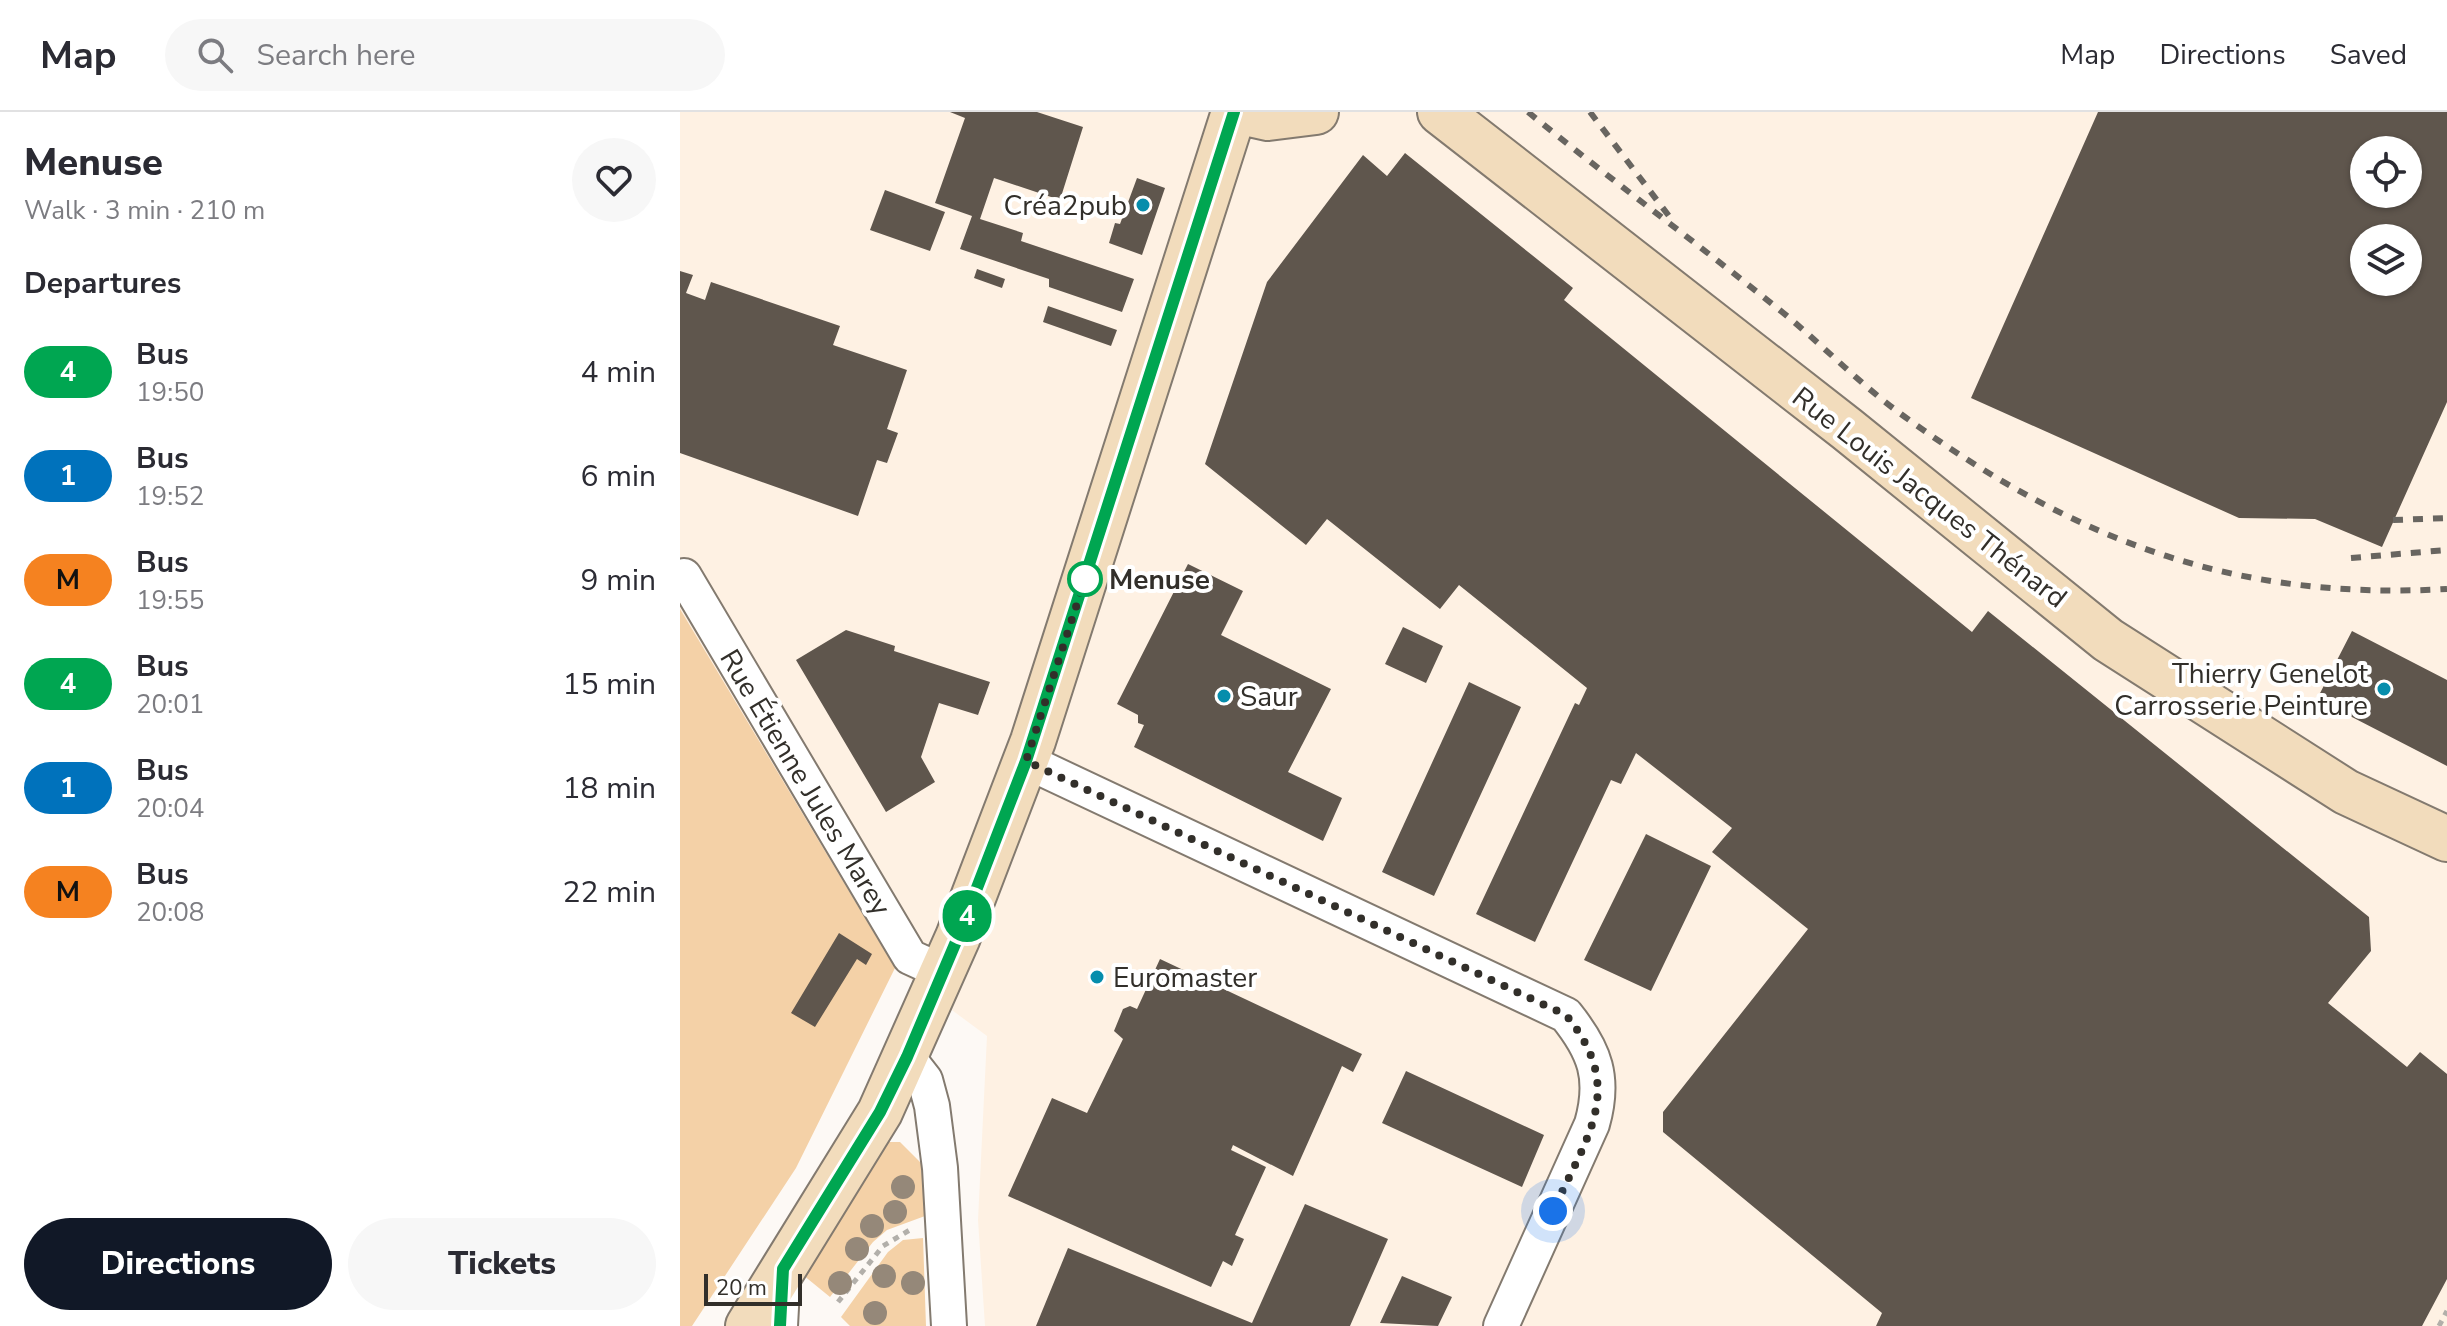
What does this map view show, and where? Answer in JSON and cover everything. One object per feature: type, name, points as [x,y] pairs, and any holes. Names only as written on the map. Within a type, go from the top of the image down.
[{"type":"main road","points":[[748,1326],[880,1112],[943,972],[1026,761],[1234,112]]},
{"type":"main road","points":[[1241,112],[1268,118],[1316,112]]},
{"type":"main road","name":"Rue Louis Jacques Thénard","points":[[1440,112],[1847,429],[2108,640],[2346,792],[2447,839]]},
{"type":"street","name":"Rue Étienne Jules Marey","points":[[684,576],[910,957],[943,972]]},
{"type":"street","points":[[1026,761],[1566,1015],[1587,1040],[1598,1073],[1599,1102],[1592,1124],[1501,1326]]},
{"type":"street","points":[[907,1057],[925,1080],[932,1106],[949,1326]]},
{"type":"street","points":[[780,1326],[783,1269]]},
{"type":"path","points":[[838,1302],[883,1246],[914,1227],[943,1222]]},
{"type":"path","points":[[2439,1326],[2447,1311]]},
{"type":"shaded area","points":[[680,112],[2447,112],[2447,1326],[985,1326],[978,1220],[987,1036],[895,968],[680,609]]},
{"type":"shaded area","points":[[680,609],[895,968],[796,1168],[692,1326],[680,1326]]},
{"type":"shaded area","points":[[886,1142],[900,1142],[921,1163],[925,1216],[887,1230],[873,1242],[830,1297],[803,1275]]},
{"type":"shaded area","points":[[923,1238],[926,1326],[850,1326],[841,1317],[888,1252],[903,1240]]},
{"type":"building","points":[[950,112],[1037,112],[1083,127],[1060,200],[994,178],[980,219],[1023,233],[1021,241],[1134,279],[1122,312],[1049,287],[1049,279],[960,249],[972,216],[935,203],[965,118]]},
{"type":"building","points":[[2098,112],[2447,112],[2447,402],[2382,547],[2315,519],[2239,518],[1971,398]]},
{"type":"building","points":[[1405,153],[1573,288],[1564,300],[1972,632],[1988,611],[2369,917],[2371,951],[2328,1003],[2407,1067],[2420,1052],[2447,1074],[2447,1279],[2422,1326],[1876,1326],[1882,1313],[1663,1132],[1663,1112],[1808,929],[1712,852],[1732,828],[1636,753],[1621,784],[1611,780],[1535,942],[1476,914],[1575,703],[1579,705],[1587,688],[1459,585],[1440,609],[1327,519],[1306,545],[1205,464],[1267,282],[1363,155],[1387,176]]},
{"type":"building","name":"Créa2pub","points":[[1137,178],[1165,188],[1142,255],[1109,243],[1115,223],[1120,224]]},
{"type":"building","points":[[885,190],[945,212],[930,251],[870,230]]},
{"type":"building","points":[[977,269],[1005,279],[1002,288],[974,278]]},
{"type":"building","points":[[680,271],[693,275],[686,293],[705,300],[711,282],[840,326],[833,345],[907,370],[887,429],[898,433],[887,463],[877,460],[858,516],[680,453]]},
{"type":"building","points":[[1048,306],[1117,330],[1111,346],[1043,322]]},
{"type":"building","name":"Saur","points":[[1188,564],[1243,591],[1221,635],[1331,689],[1288,772],[1342,798],[1323,841],[1134,747],[1144,725],[1138,723],[1138,715],[1117,704]]},
{"type":"building","points":[[1403,627],[1443,646],[1426,683],[1385,664]]},
{"type":"building","points":[[846,630],[895,646],[894,651],[990,682],[978,715],[939,703],[921,757],[935,782],[886,812],[796,660]]},
{"type":"building","name":"Thierry Genelot Carrosserie Peinture","points":[[2352,631],[2447,680],[2447,766],[2317,699]]},
{"type":"building","points":[[1469,682],[1521,707],[1434,896],[1382,872]]},
{"type":"building","points":[[1646,834],[1711,866],[1651,991],[1584,960]]},
{"type":"building","points":[[839,933],[872,954],[866,965],[857,959],[815,1027],[791,1013]]},
{"type":"building","points":[[1160,959],[1362,1054],[1353,1072],[1342,1066],[1293,1176],[1233,1145],[1231,1150],[1266,1167],[1235,1235],[1244,1239],[1232,1266],[1223,1261],[1211,1287],[1008,1196],[1052,1098],[1087,1113],[1123,1039],[1114,1031],[1123,1009],[1130,1006],[1137,1009]]},
{"type":"building","points":[[1406,1071],[1544,1135],[1522,1187],[1382,1123]]},
{"type":"building","points":[[1305,1204],[1388,1239],[1350,1326],[1036,1326],[1068,1248],[1252,1323]]},
{"type":"building","points":[[1402,1276],[1452,1297],[1438,1326],[1380,1323]]},
{"type":"railway","points":[[1528,112],[1776,307],[1888,404],[1969,460],[2032,498],[2095,529],[2160,554],[2227,573],[2296,585],[2370,590],[2447,589]]},
{"type":"railway","points":[[1590,112],[1672,220]]},
{"type":"railway","points":[[2393,520],[2447,518]]},
{"type":"railway","points":[[2351,558],[2447,550]]},
{"type":"bus line","name":"4","points":[[780,1326],[783,1269],[880,1112],[907,1057],[958,937],[1026,761],[1234,112]]},
{"type":"place","name":"Créa2pub","points":[[1143,205]]},
{"type":"place","name":"Menuse","points":[[1085,579]]},
{"type":"place","name":"Thierry Genelot Carrosserie Peinture","points":[[2384,689]]},
{"type":"place","name":"Saur","points":[[1224,696]]},
{"type":"place","name":"Euromaster","points":[[1097,977]]},
{"type":"route","points":[[1085,579],[1026,761],[1566,1015],[1587,1040],[1598,1073],[1599,1102],[1553,1211]]}]
